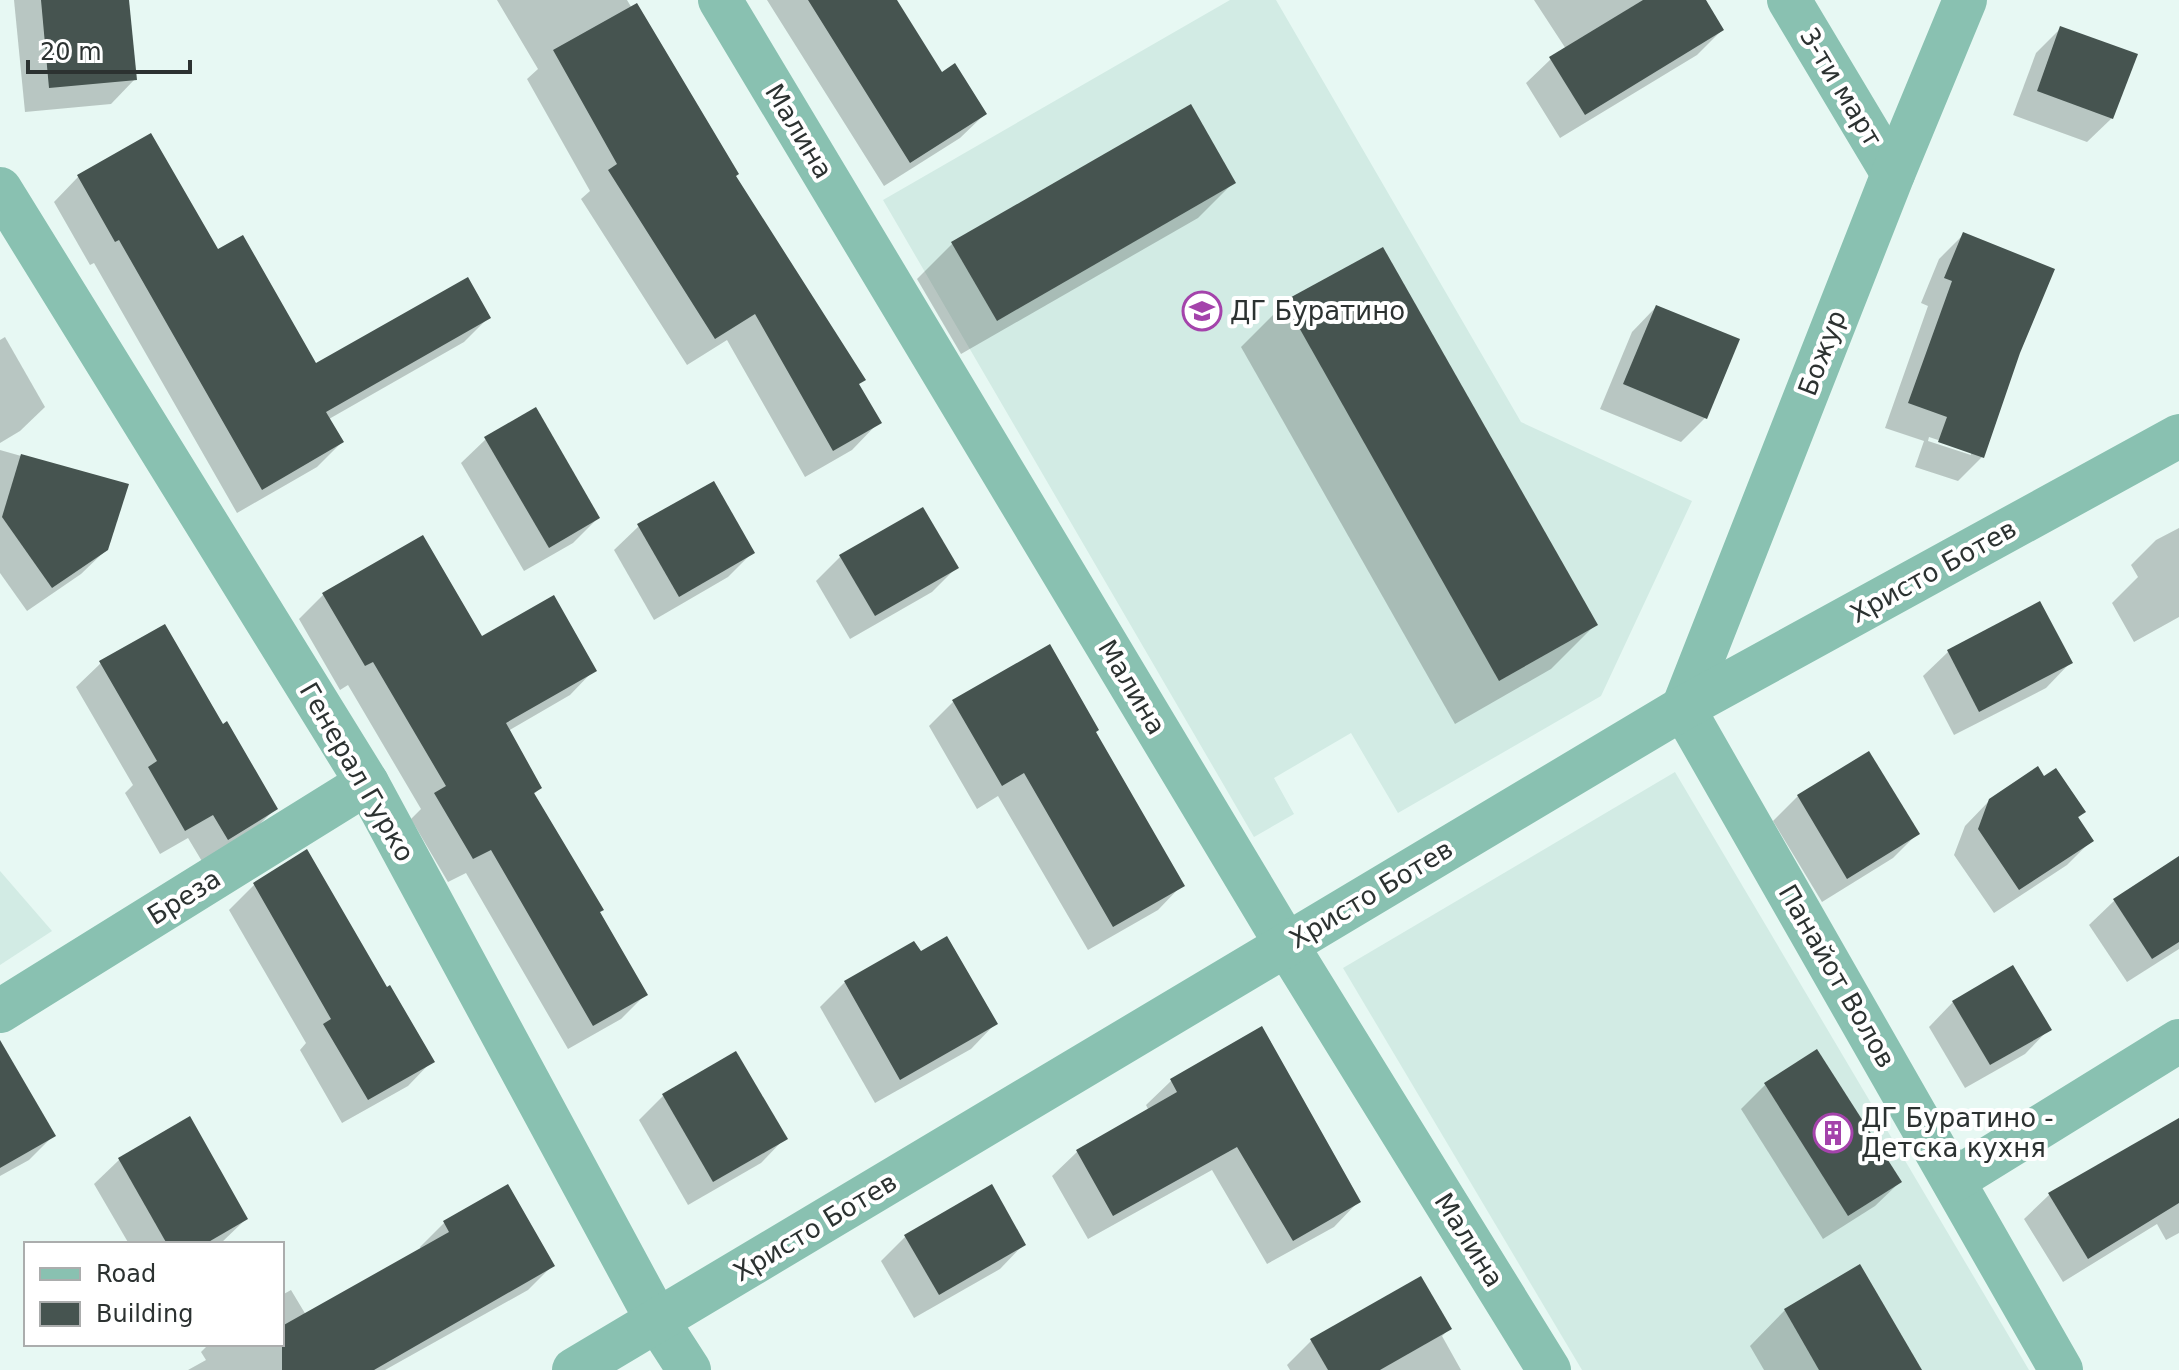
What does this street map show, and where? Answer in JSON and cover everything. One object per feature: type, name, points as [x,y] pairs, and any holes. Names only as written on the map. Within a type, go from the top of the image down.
[{"type":"street","name":"Малина","points":[[720,0],[1286,944],[1549,1370]]},
{"type":"street","name":"3-ти март","points":[[1789,0],[1893,174]]},
{"type":"street","name":"Божур","points":[[1683,708],[1893,174],[1965,0]]},
{"type":"street","name":"Генерал Гурко","points":[[0,189],[367,783],[658,1322],[689,1370]]},
{"type":"street","name":"Христо Ботев","points":[[574,1370],[1683,708],[2179,436]]},
{"type":"street","name":"Панайот Волов","points":[[1683,708],[2061,1370]]},
{"type":"street","name":"Бреза","points":[[0,1011],[367,783]]},
{"type":"street","points":[[1954,1180],[2179,1041]]},
{"type":"shaded area","name":"ДГ Буратино","points":[[1230,0],[1276,0],[1521,422],[1692,501],[1601,696],[1398,813],[1351,733],[1274,778],[1294,814],[1254,837],[883,200]]},
{"type":"shaded area","points":[[1675,772],[2029,1370],[1582,1370],[1343,968]]},
{"type":"shaded area","points":[[0,871],[52,931],[0,965]]},
{"type":"building","points":[[41,0],[129,0],[137,80],[49,88]]},
{"type":"building","points":[[808,0],[897,0],[942,72],[955,63],[987,114],[910,163]]},
{"type":"building","points":[[1643,0],[1706,0],[1724,30],[1585,115],[1549,57]]},
{"type":"building","points":[[637,3],[739,174],[736,176],[866,380],[859,384],[882,423],[833,451],[755,314],[715,339],[608,170],[617,164],[553,50]]},
{"type":"building","points":[[2060,26],[2138,54],[2113,119],[2037,91]]},
{"type":"building","points":[[1191,104],[1236,183],[997,321],[951,242]]},
{"type":"building","points":[[151,133],[218,249],[243,235],[316,363],[468,277],[491,318],[326,412],[344,442],[262,490],[119,240],[115,242],[77,175]]},
{"type":"building","points":[[1963,232],[2055,269],[2020,353],[1984,458],[1938,442],[1947,417],[1908,403],[1952,281],[1944,278]]},
{"type":"building","points":[[1383,247],[1598,625],[1499,681],[1284,301]]},
{"type":"building","points":[[1656,305],[1740,339],[1707,419],[1623,384]]},
{"type":"building","points":[[536,407],[600,518],[549,548],[484,437]]},
{"type":"building","points":[[21,454],[129,484],[108,550],[52,588],[2,517]]},
{"type":"building","points":[[714,481],[755,553],[679,597],[637,524]]},
{"type":"building","points":[[923,507],[959,568],[875,616],[839,555]]},
{"type":"building","points":[[423,535],[482,636],[554,595],[597,671],[506,723],[542,788],[534,793],[604,910],[600,912],[648,995],[593,1026],[491,850],[473,859],[434,793],[446,786],[373,662],[365,666],[322,593]]},
{"type":"building","points":[[2040,601],[2073,663],[1979,712],[1947,650]]},
{"type":"building","points":[[165,624],[223,724],[227,721],[278,809],[228,840],[213,815],[185,831],[148,767],[157,761],[99,661]]},
{"type":"building","points":[[1050,644],[1099,730],[1096,732],[1185,886],[1113,927],[1024,773],[1002,786],[952,700]]},
{"type":"building","points":[[1869,751],[1920,834],[1847,879],[1797,795]]},
{"type":"building","points":[[2038,766],[2044,776],[2056,768],[2086,812],[2078,817],[2094,841],[2019,890],[1978,829],[1989,799]]},
{"type":"building","points":[[307,849],[387,987],[390,985],[435,1062],[368,1100],[323,1024],[331,1019],[253,883]]},
{"type":"building","points":[[2179,856],[2179,942],[2152,959],[2113,899]]},
{"type":"building","points":[[947,936],[998,1024],[900,1080],[844,981],[914,941],[921,951]]},
{"type":"building","points":[[2013,965],[2052,1030],[1990,1065],[1952,1001]]},
{"type":"building","points":[[1262,1026],[1361,1202],[1293,1241],[1237,1147],[1113,1216],[1076,1150],[1177,1092],[1170,1079]]},
{"type":"building","points":[[0,1040],[56,1136],[0,1168]]},
{"type":"building","name":"ДГ Буратино - Детска кухня","points":[[1817,1049],[1902,1182],[1848,1216],[1764,1083]]},
{"type":"building","points":[[736,1051],[788,1139],[713,1182],[662,1094]]},
{"type":"building","points":[[190,1116],[248,1219],[208,1242],[166,1242],[118,1158]]},
{"type":"building","points":[[2179,1118],[2179,1203],[2088,1259],[2048,1193]]},
{"type":"building","points":[[508,1184],[555,1266],[374,1370],[282,1370],[284,1325],[449,1232],[443,1221]]},
{"type":"building","points":[[992,1184],[1026,1245],[939,1295],[904,1235]]},
{"type":"building","points":[[1860,1264],[1922,1370],[1819,1370],[1784,1309]]},
{"type":"building","points":[[1421,1276],[1452,1329],[1380,1370],[1328,1370],[1310,1339]]},
{"type":"place","name":"ДГ Буратино","points":[[1202,311]]},
{"type":"place","name":"ДГ Буратино - Детска кухня","points":[[1833,1133]]}]
